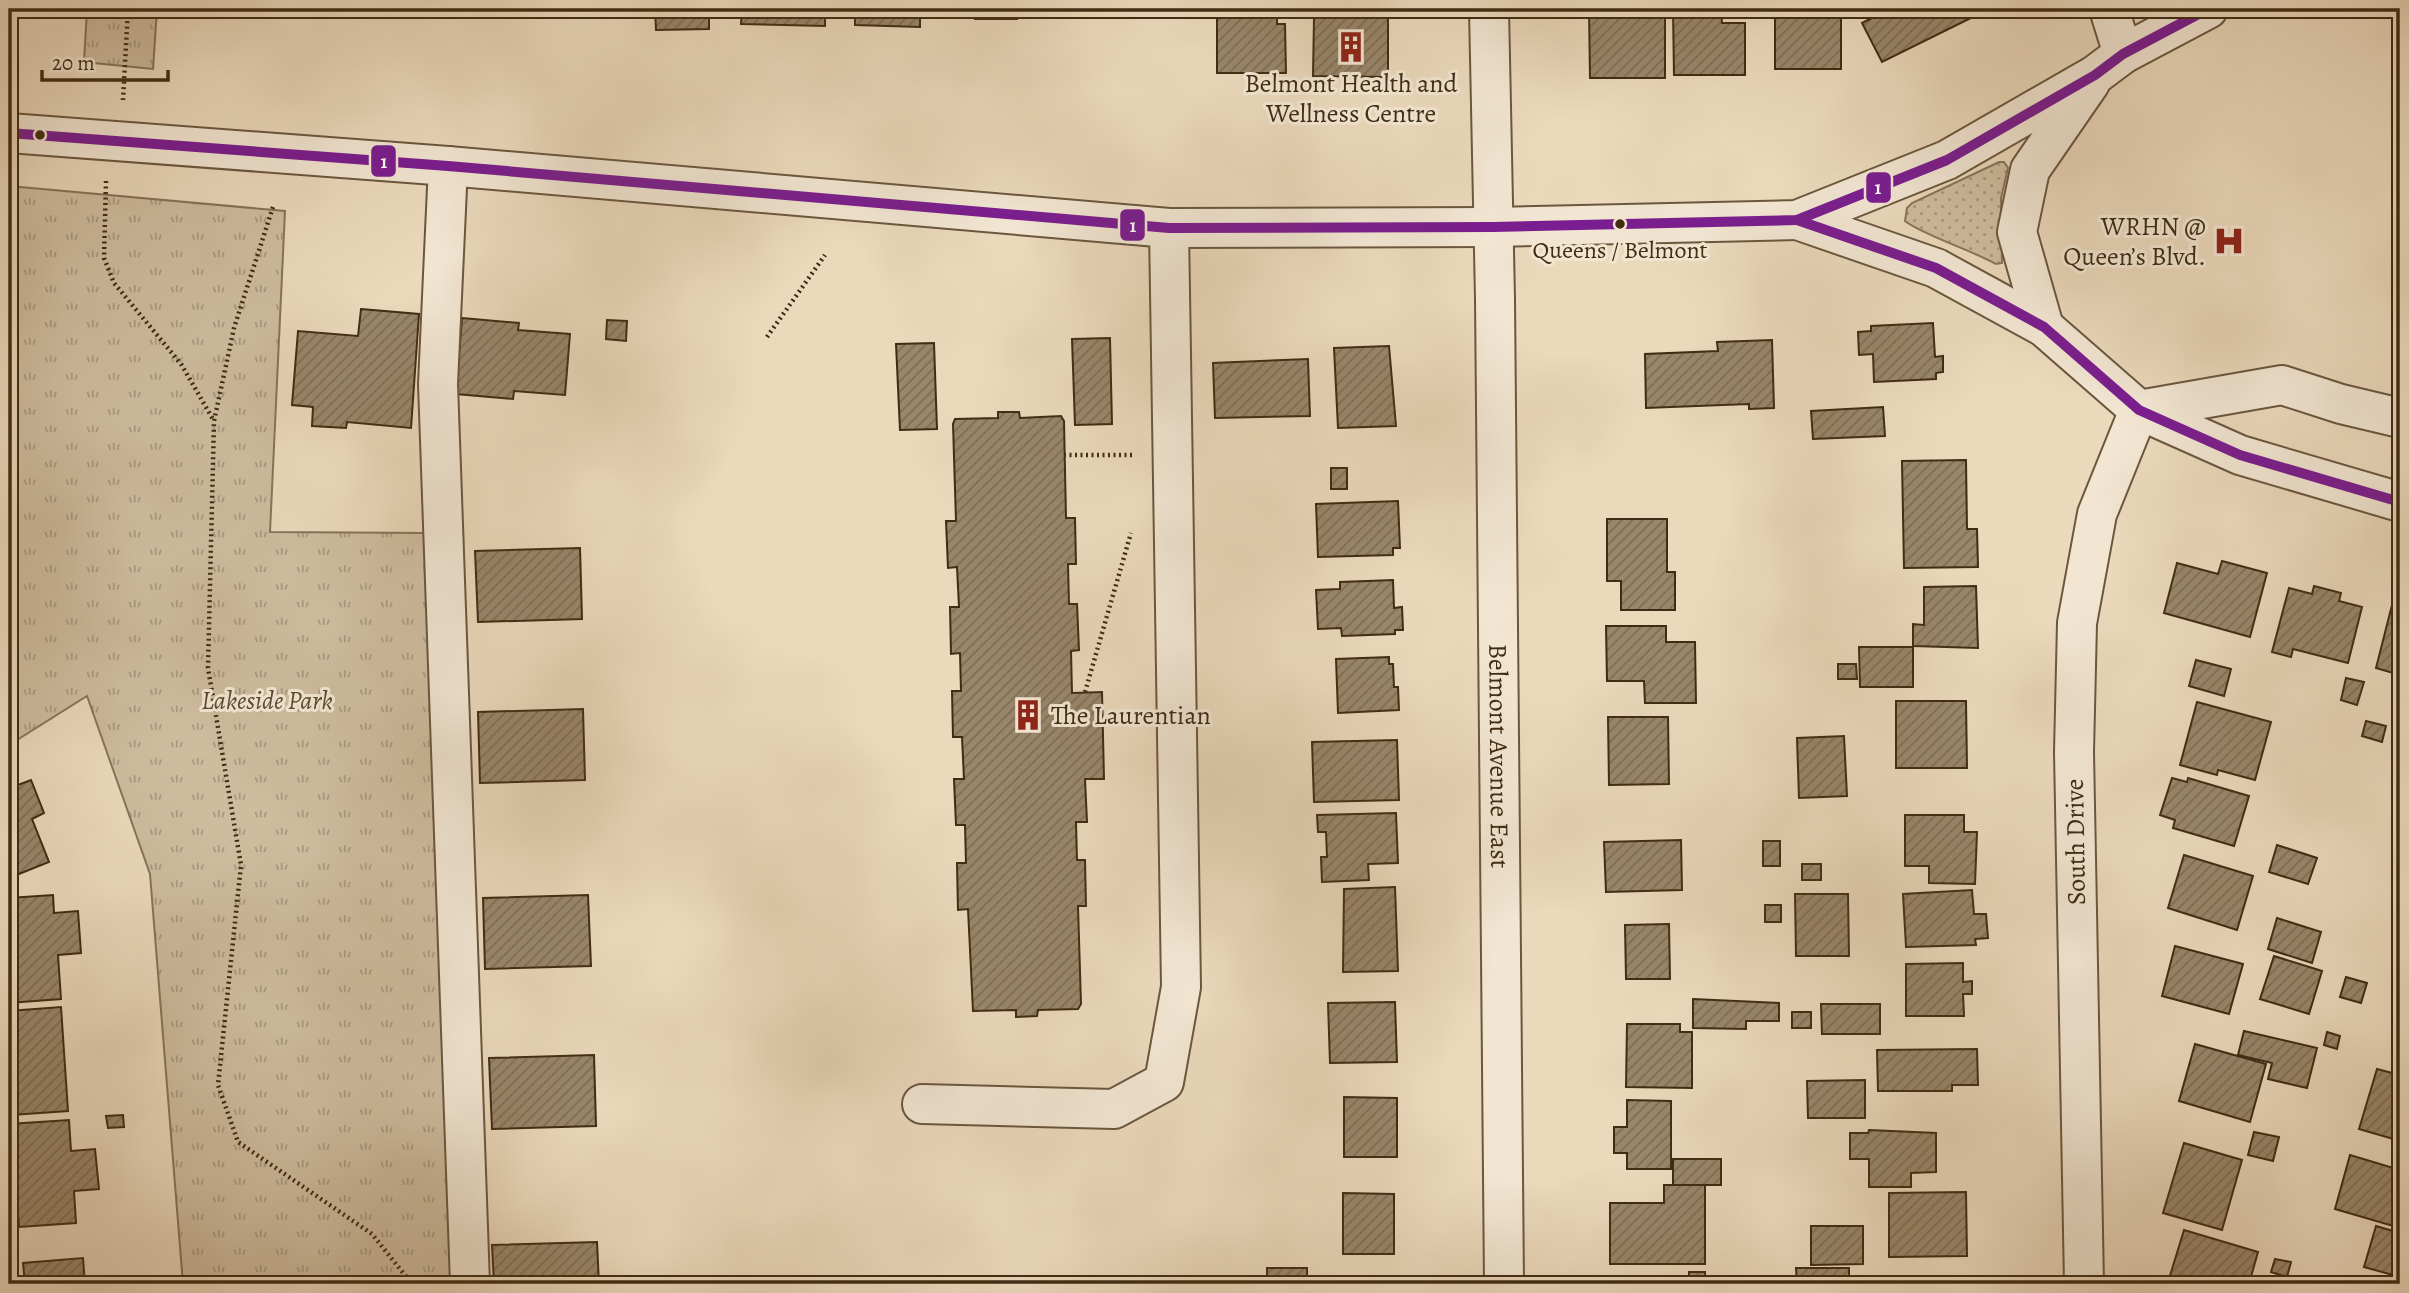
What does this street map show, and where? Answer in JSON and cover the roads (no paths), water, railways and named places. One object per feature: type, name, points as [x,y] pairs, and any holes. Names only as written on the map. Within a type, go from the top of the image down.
[{"type":"street","name":"Belmont Avenue East","points":[[1489,9],[1504,1284]]},
{"type":"street","points":[[2045,327],[2017,232],[2030,170],[2109,65],[2109,9]]},
{"type":"street","points":[[1797,220],[1947,160],[2208,9]]},
{"type":"street","points":[[9,133],[448,166],[1169,228],[1493,227],[1797,220],[1936,268],[2045,327],[2139,410],[2240,455],[2400,502]]},
{"type":"street","points":[[448,166],[438,384],[470,1284]]},
{"type":"street","points":[[922,1104],[1114,1109],[1164,1082],[1181,987],[1169,228]]},
{"type":"street","points":[[2139,410],[2282,385],[2341,404],[2400,418]]},
{"type":"street","name":"South Drive","points":[[2084,1284],[2074,752],[2077,623],[2097,514],[2139,410]]},
{"type":"place","name":"Belmont Health and Wellness Centre","points":[[1351,47]]},
{"type":"place","name":"Queens / Belmont","points":[[1620,224]]},
{"type":"place","name":"WRHN @ Queen’s Blvd.","points":[[2229,241]]},
{"type":"place","name":"The Laurentian","points":[[1028,715]]},
{"type":"park label","name":"Lakeside Park","points":[[267,700]]}]
